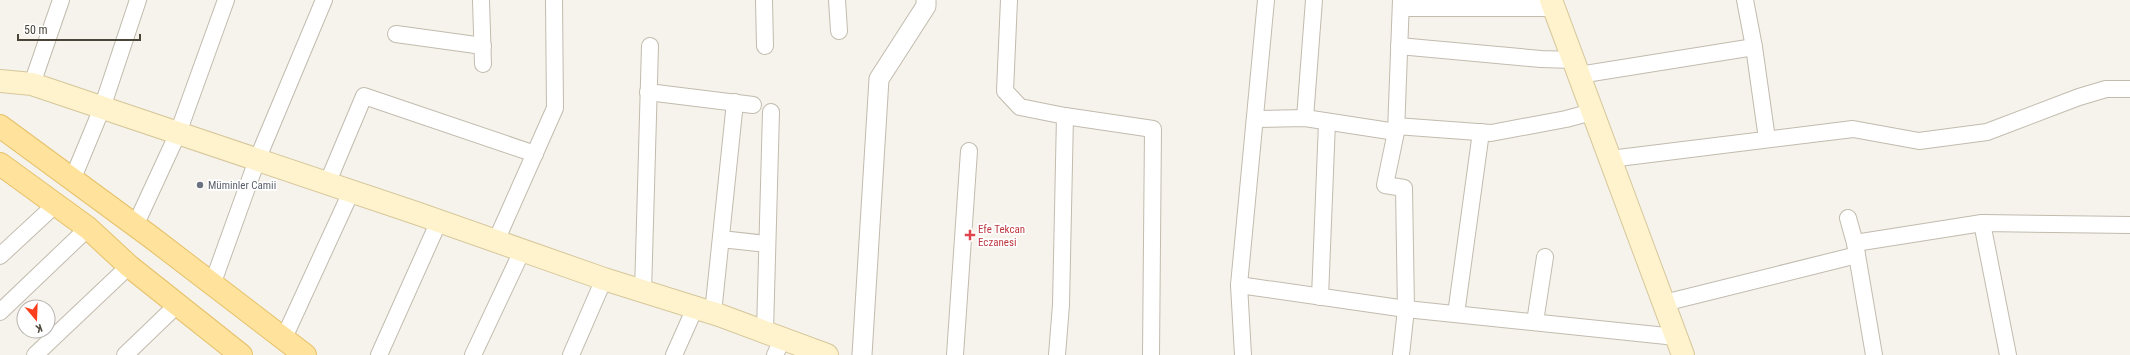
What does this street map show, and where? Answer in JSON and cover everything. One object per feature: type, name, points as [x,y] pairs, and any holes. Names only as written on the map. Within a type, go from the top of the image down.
[{"type":"main road","points":[[1553,4],[1679,346]]},
{"type":"main road","points":[[0,81],[32,84],[438,221],[604,279],[704,310],[774,342],[827,355]]},
{"type":"main road","points":[[0,126],[73,178],[283,340],[305,355]]},
{"type":"main road","points":[[1,166],[88,228],[129,266],[241,355]]},
{"type":"street","points":[[32,84],[61,0]]},
{"type":"street","points":[[73,178],[102,108],[138,0]]},
{"type":"street","points":[[135,226],[178,133],[226,0]]},
{"type":"street","points":[[212,285],[257,160],[324,0]]},
{"type":"street","points":[[481,0],[483,64]]},
{"type":"street","points":[[496,241],[555,108],[554,0]]},
{"type":"street","points":[[764,0],[765,46]]},
{"type":"street","points":[[836,0],[838,31]]},
{"type":"street","points":[[862,355],[879,79],[926,6],[926,0]]},
{"type":"street","points":[[1009,0],[1005,91],[1020,107],[1065,116],[1153,129],[1151,355]]},
{"type":"street","points":[[1243,355],[1239,285],[1266,0]]},
{"type":"street","points":[[1306,118],[1314,0]]},
{"type":"street","points":[[1745,0],[1754,47],[1767,139]]},
{"type":"street","points":[[1400,355],[1406,309],[1404,188],[1385,186],[1396,129],[1401,4],[1553,4]]},
{"type":"street","points":[[396,34],[483,46]]},
{"type":"street","points":[[643,292],[650,46]]},
{"type":"street","points":[[1399,46],[1541,60],[1576,68],[1754,47]]},
{"type":"street","points":[[1610,159],[1853,129],[1919,141],[1987,132],[2079,97],[2106,89],[2130,89]]},
{"type":"street","points":[[648,92],[753,105]]},
{"type":"street","points":[[327,184],[364,96],[535,154]]},
{"type":"street","points":[[674,355],[704,310],[721,239],[735,102]]},
{"type":"street","points":[[771,112],[767,244],[774,342]]},
{"type":"street","points":[[1255,119],[1306,118],[1327,122],[1396,129],[1499,132],[1592,112]]},
{"type":"street","points":[[1057,355],[1061,305],[1065,116]]},
{"type":"street","points":[[1320,297],[1327,122]]},
{"type":"street","points":[[1456,314],[1481,132]]},
{"type":"street","points":[[955,355],[969,151]]},
{"type":"street","points":[[283,340],[351,192]]},
{"type":"street","points":[[0,256],[56,204]]},
{"type":"street","points":[[1848,218],[1856,249],[1874,355]]},
{"type":"street","points":[[379,355],[438,221]]},
{"type":"street","points":[[1664,303],[1856,249],[1982,223],[2130,225]]},
{"type":"street","points":[[1982,223],[2008,355]]},
{"type":"street","points":[[0,312],[88,228]]},
{"type":"street","points":[[721,239],[767,244]]},
{"type":"street","points":[[473,355],[522,251]]},
{"type":"street","points":[[1535,322],[1545,257]]},
{"type":"street","points":[[36,355],[129,266]]},
{"type":"street","points":[[571,355],[604,279]]},
{"type":"street","points":[[1239,285],[1406,309],[1535,322],[1679,346]]},
{"type":"street","points":[[126,355],[178,304]]},
{"type":"place","name":"Müminler Camii","points":[[200,185]]},
{"type":"place","name":"Efe Tekcan Eczanesi","points":[[970,235]]}]
